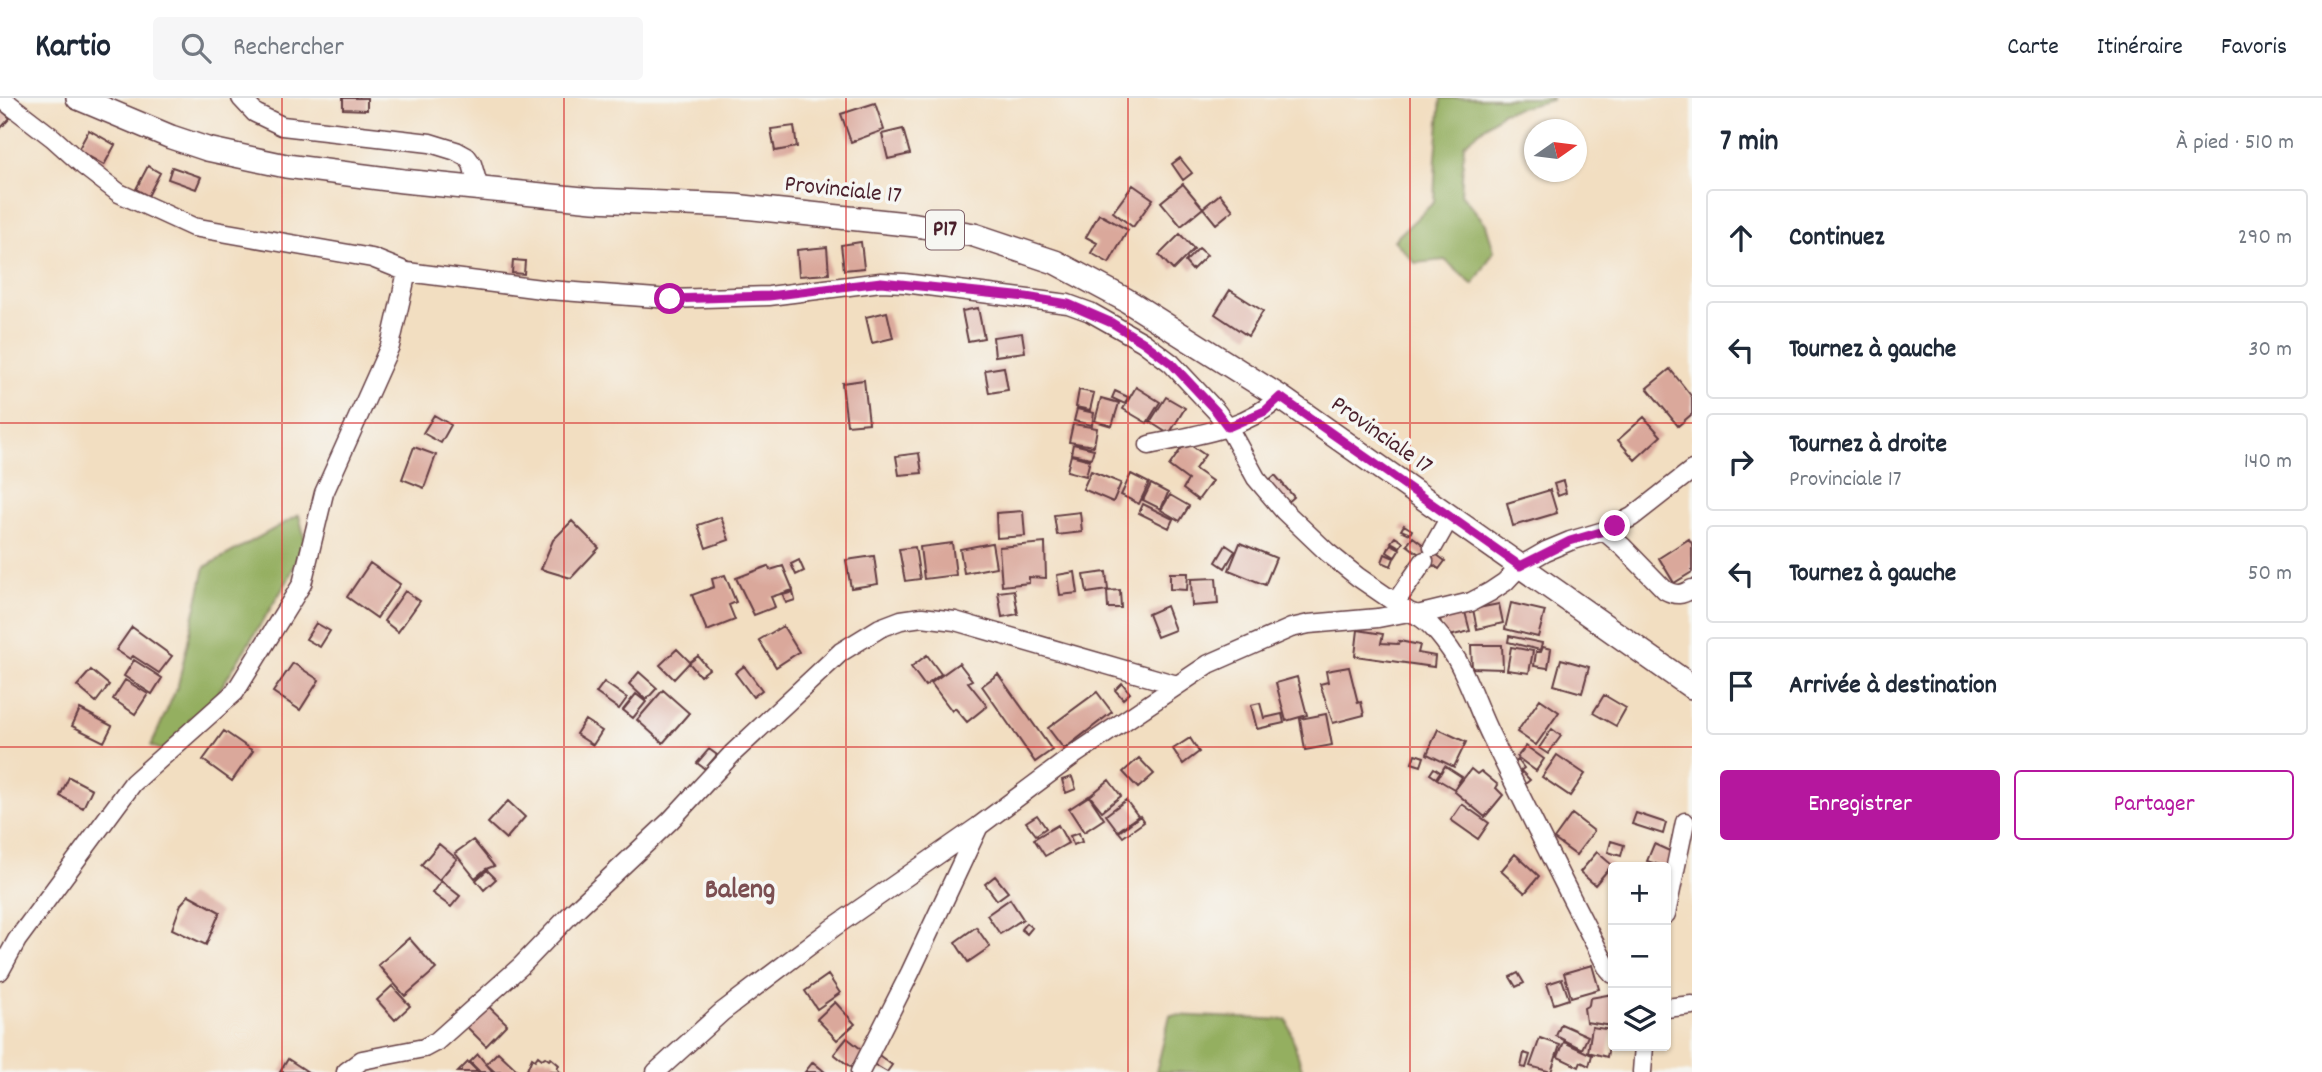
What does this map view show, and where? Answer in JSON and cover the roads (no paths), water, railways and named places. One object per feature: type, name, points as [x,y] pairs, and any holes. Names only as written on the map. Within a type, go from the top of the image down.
[{"type":"main road","name":"Provinciale 17","points":[[78,98],[207,149],[299,168],[593,200],[734,206],[855,217],[974,235],[1065,267],[1126,300],[1280,397],[1692,687]]},
{"type":"street","points":[[1,98],[119,193],[192,227],[372,258],[407,272],[549,290],[670,299],[769,296],[881,282],[1068,304],[1112,323],[1162,356],[1216,411],[1228,427],[1256,478],[1284,511],[1327,552],[1438,636],[1457,660],[1485,724],[1608,968]]},
{"type":"street","points":[[241,98],[255,113],[282,126],[430,143],[456,151],[467,157],[472,164],[479,188]]},
{"type":"street","points":[[0,971],[17,940],[133,783],[236,692],[302,584],[324,493],[390,346],[407,272]]},
{"type":"street","points":[[1149,445],[1228,427],[1265,411],[1280,397]]},
{"type":"street","points":[[656,1072],[722,1012],[834,927],[979,826],[1074,755],[1209,664],[1291,628],[1378,618],[1407,610],[1471,602],[1505,582],[1520,566],[1570,541],[1604,531],[1632,517],[1692,470]]},
{"type":"street","points":[[1407,610],[1428,554],[1450,517]]},
{"type":"street","points":[[1604,531],[1665,590],[1674,595],[1692,589]]},
{"type":"street","points":[[346,1072],[362,1060],[424,1048],[437,1041],[521,966],[570,915],[670,821],[733,753],[841,652],[880,628],[901,620],[922,617],[955,621],[1177,685]]},
{"type":"street","points":[[1671,890],[1685,822]]},
{"type":"street","points":[[860,1072],[979,826]]},
{"type":"street","points":[[1671,1008],[1692,1006]]},
{"type":"street","points":[[1642,1072],[1644,1051]]},
{"type":"district","name":"Baleng","points":[[740,892]]}]
